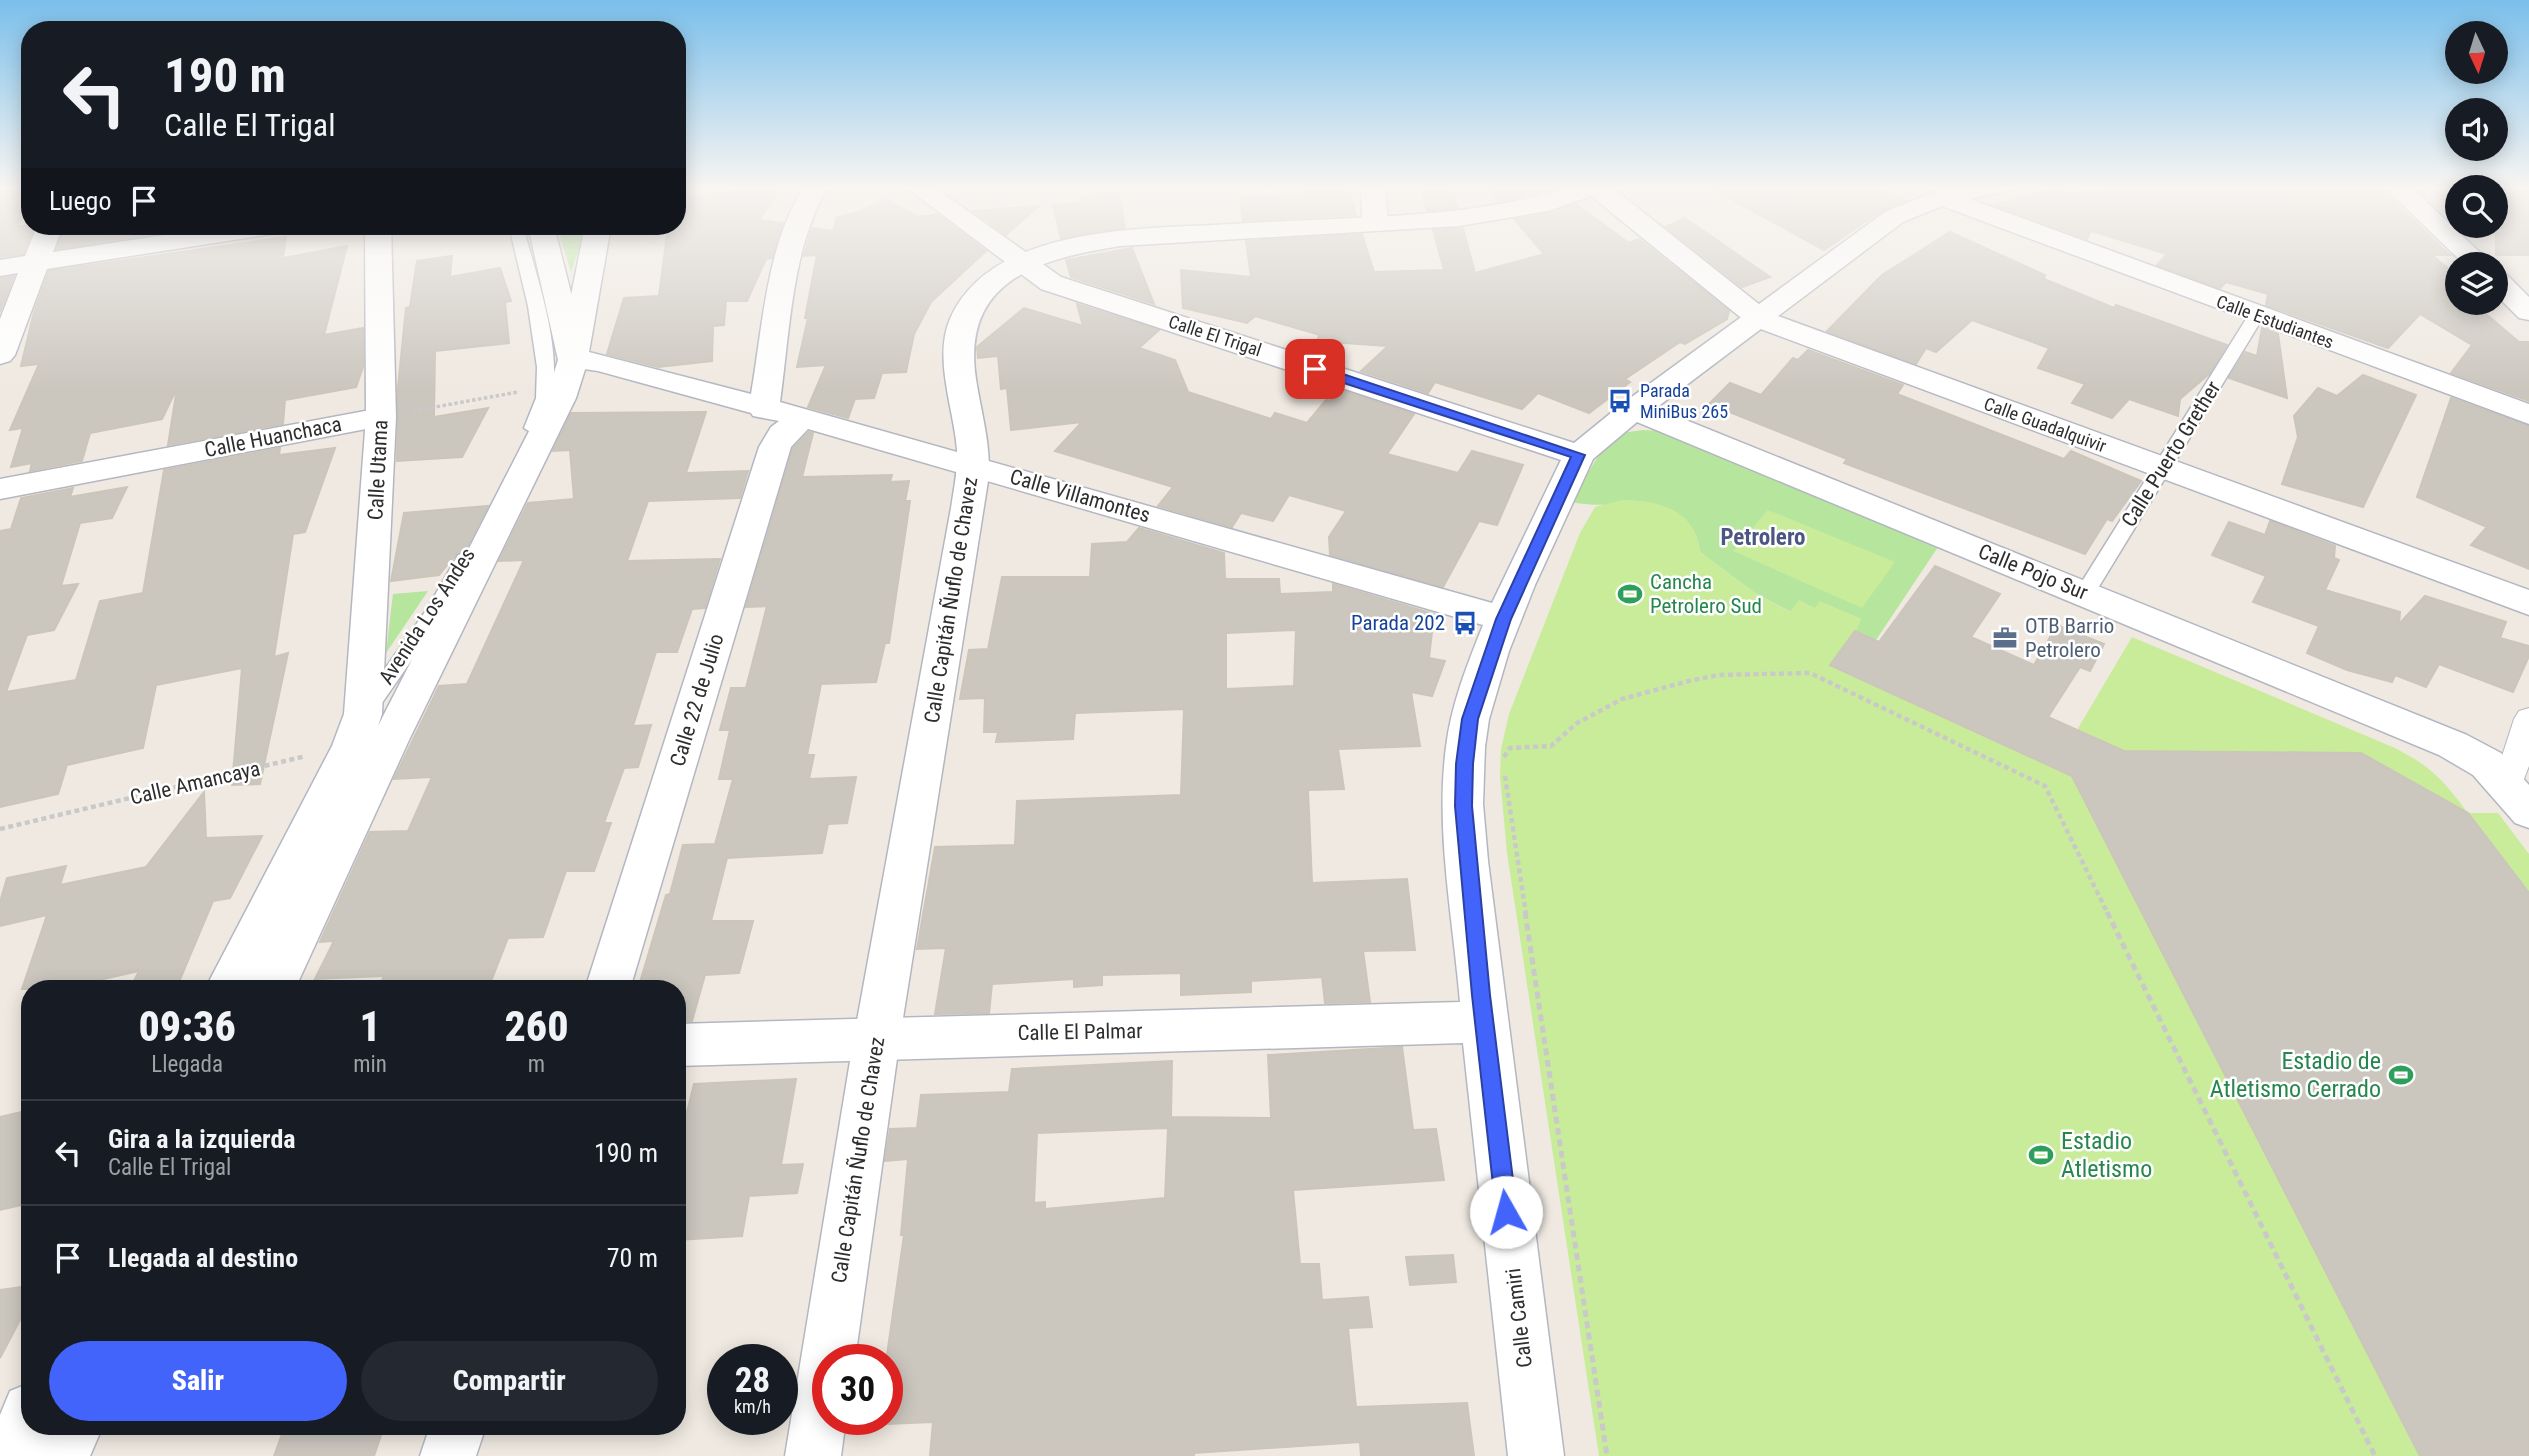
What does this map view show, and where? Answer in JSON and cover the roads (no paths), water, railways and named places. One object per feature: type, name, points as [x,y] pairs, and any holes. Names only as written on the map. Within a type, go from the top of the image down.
[{"type":"street","points":[[0,355],[40,253]]},
{"type":"street","points":[[0,268],[96,253]]},
{"type":"street","name":"Calle Utama","points":[[369,733],[381,417],[378,253]]},
{"type":"street","points":[[547,253],[573,360]]},
{"type":"street","name":"Avenida Los Andes","points":[[231,980],[561,398],[573,360],[593,253]]},
{"type":"street","points":[[764,410],[790,253]]},
{"type":"street","name":"Calle El Trigal","points":[[1011,253],[1051,283],[1579,455]]},
{"type":"street","name":"Calle Capitán Ñuflo de Chavez","points":[[813,1456],[877,1037],[973,465],[959,349],[962,325],[973,304],[991,284],[1024,262],[1050,253]]},
{"type":"street","name":"Calle Guadalquivir","points":[[1679,253],[1760,319],[2529,603]]},
{"type":"street","name":"Calle Camiri","points":[[1536,1456],[1484,1022],[1464,806],[1464,764],[1470,719],[1503,619],[1579,455],[1633,410],[1847,253]]},
{"type":"street","name":"Calle Estudiantes","points":[[2090,253],[2529,415]]},
{"type":"street","points":[[2508,292],[2529,312]]},
{"type":"street","name":"Calle Villamontes","points":[[573,360],[600,362],[764,410],[973,465],[1503,619]]},
{"type":"street","name":"Calle Pojo Sur","points":[[1633,410],[2453,745],[2487,764],[2508,784],[2529,812]]},
{"type":"street","name":"Calle Huanchaca","points":[[0,489],[381,417]]},
{"type":"street","name":"Calle 22 de Julio","points":[[610,980],[775,447],[782,434],[800,419]]},
{"type":"street","points":[[2508,784],[2529,719]]},
{"type":"street","name":"Avenida Los Andes","points":[[275,980],[369,733]]},
{"type":"street","name":"Calle El Palmar","points":[[686,1045],[877,1037],[1484,1022]]},
{"type":"street","points":[[11,1456],[21,1432]]},
{"type":"street","points":[[62,1456],[71,1435]]},
{"type":"street","points":[[448,1456],[455,1435]]},
{"type":"lane","name":"Avenida Los Andes","points":[[369,733],[477,539],[544,403],[546,387],[538,324],[522,253]]},
{"type":"lane","name":"Calle Puerto Grether","points":[[2085,593],[2256,316]]},
{"type":"place","name":"Parada MiniBus 265","points":[[1620,401]]},
{"type":"place","name":"Cancha Petrolero Sud","points":[[1630,594]]},
{"type":"place","name":"Parada 202","points":[[1465,623]]},
{"type":"place","name":"OTB Barrio Petrolero","points":[[2005,638]]},
{"type":"place","name":"Estadio de Atletismo Cerrado","points":[[2401,1075]]},
{"type":"place","name":"Estadio Atletismo","points":[[2041,1155]]},
{"type":"district","name":"Petrolero","points":[[1763,537]]}]
